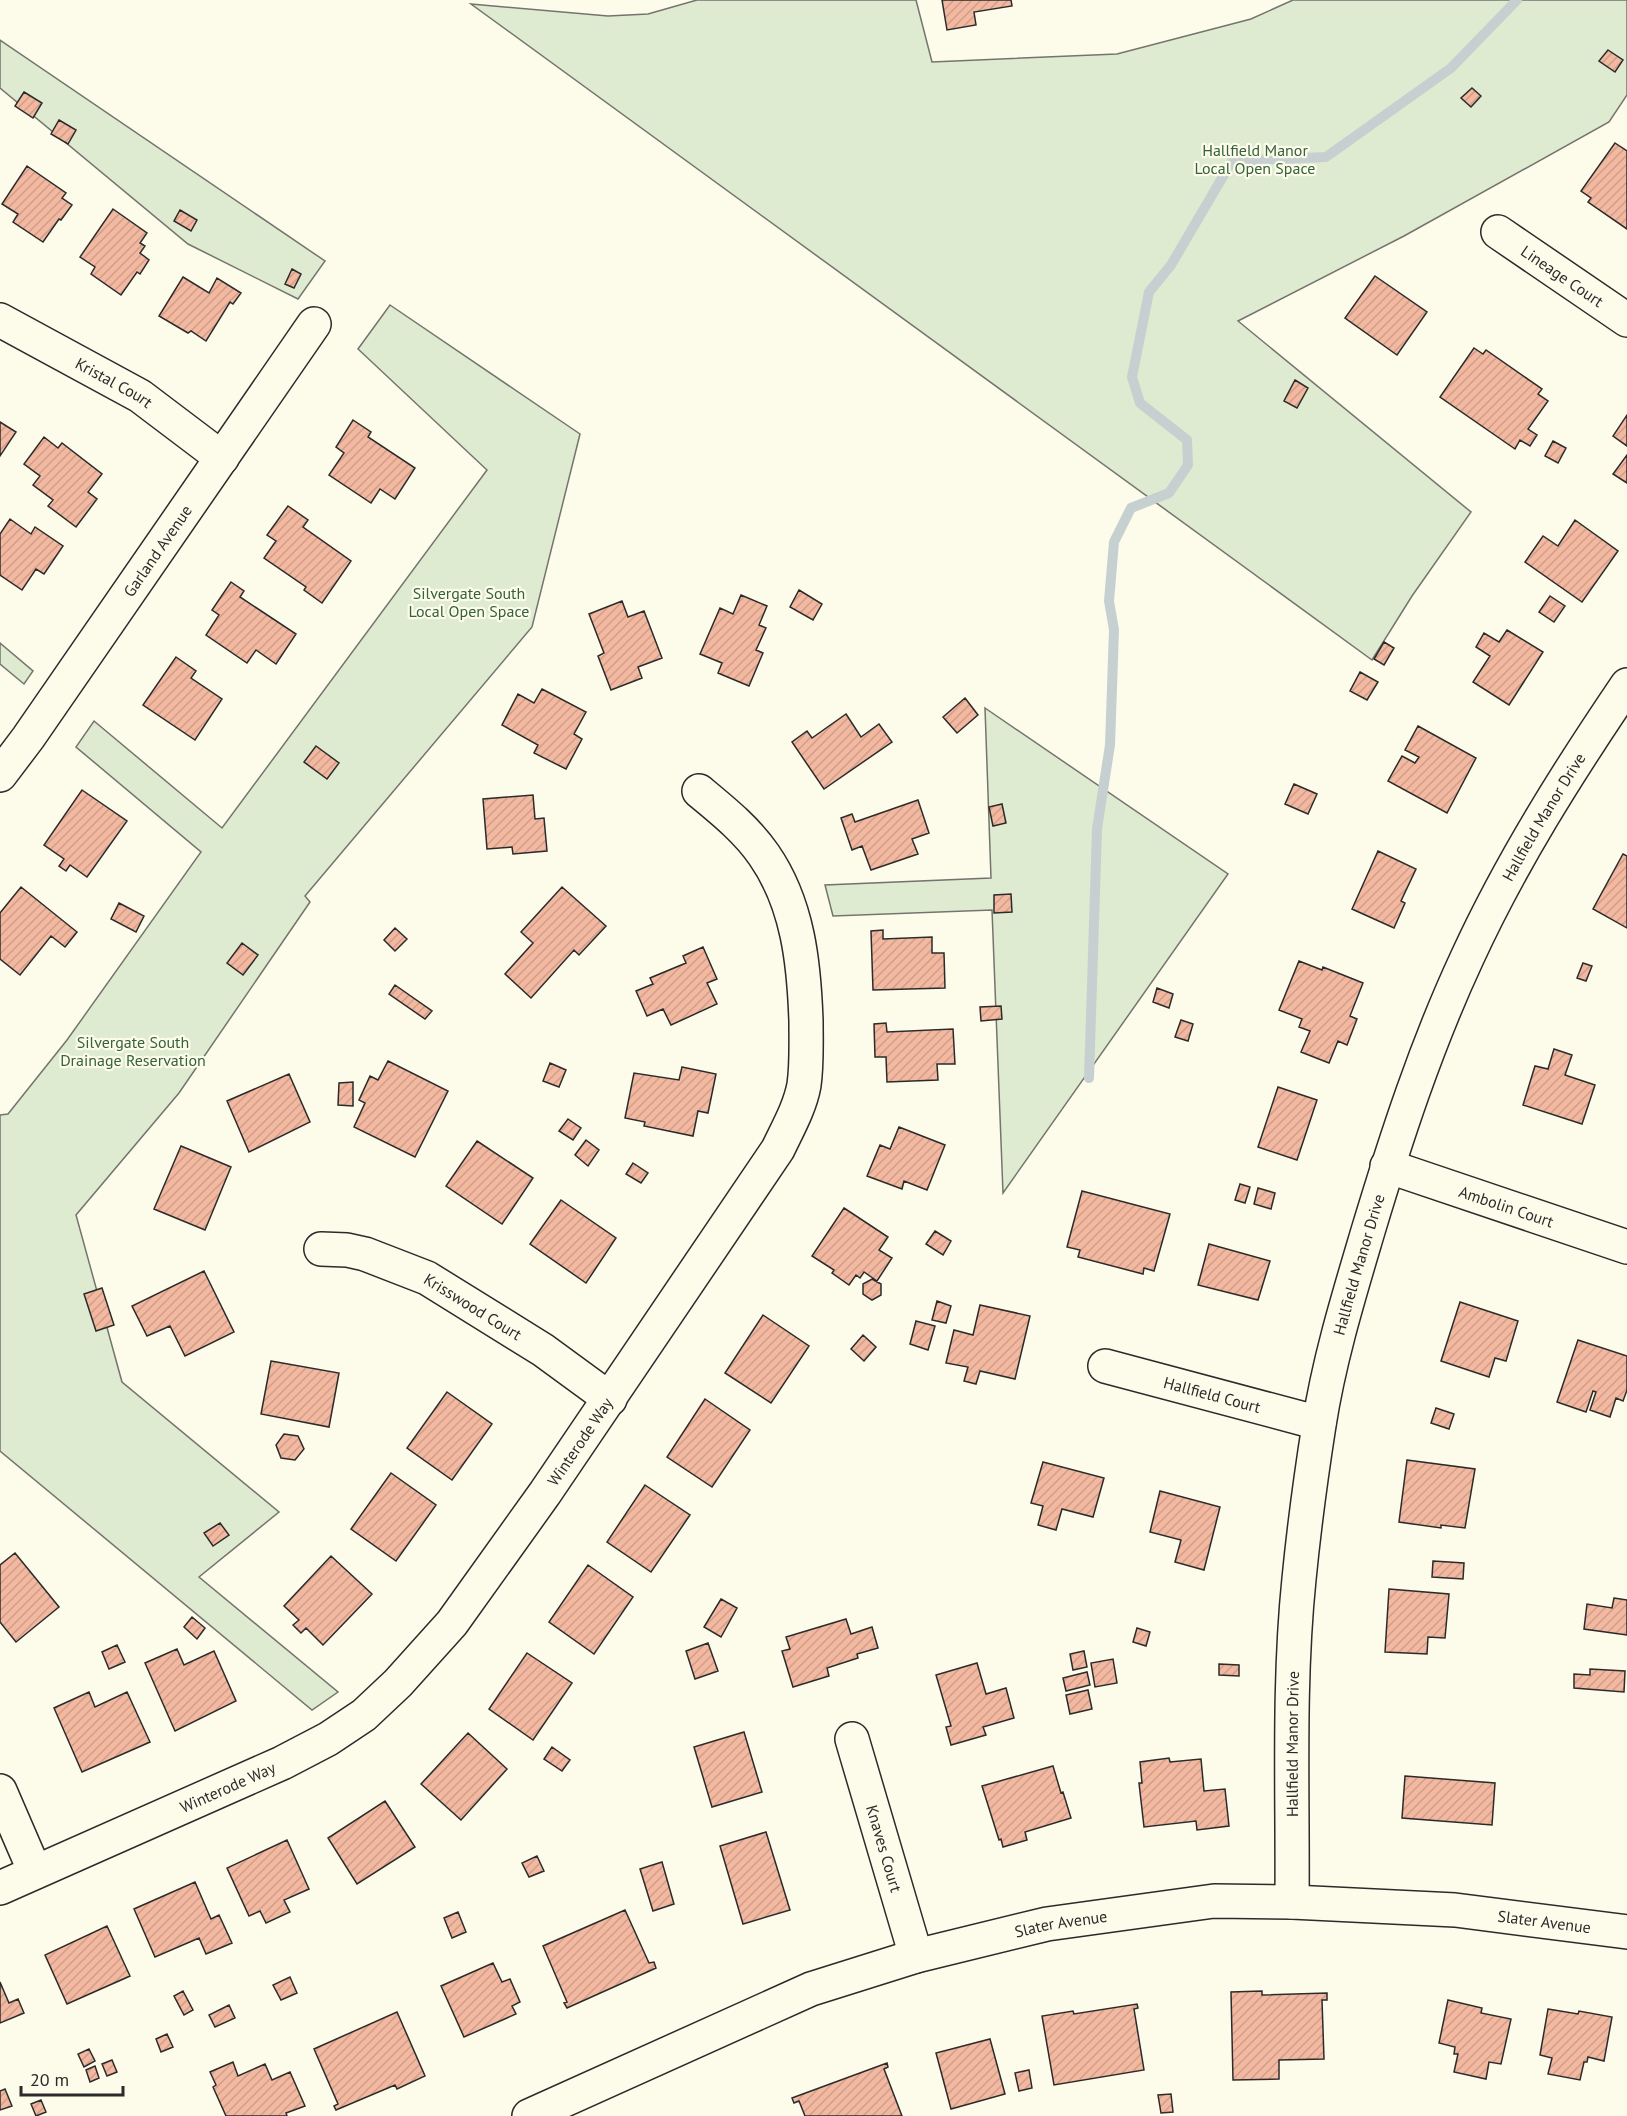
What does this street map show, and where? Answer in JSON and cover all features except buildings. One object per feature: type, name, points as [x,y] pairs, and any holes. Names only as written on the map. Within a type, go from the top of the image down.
[{"type":"street","name":"Lineage Court","points":[[1497,232],[1627,320]]},
{"type":"street","name":"Kristal Court","points":[[0,320],[140,396],[222,458]]},
{"type":"street","name":"Garland Avenue","points":[[0,775],[28,738],[314,324]]},
{"type":"street","name":"Hallfield Manor Drive","points":[[1292,1902],[1293,1669],[1299,1580],[1319,1423],[1346,1304],[1387,1166],[1428,1049],[1468,957],[1523,850],[1577,759],[1627,685]]},
{"type":"street","name":"Winterode Way","points":[[0,1888],[282,1763],[328,1739],[364,1715],[398,1683],[452,1623],[610,1399],[691,1275],[778,1149],[795,1114],[804,1086],[807,1043],[804,982],[794,918],[783,888],[763,854],[729,816],[699,791]]},
{"type":"street","name":"Ambolin Court","points":[[1387,1166],[1627,1246]]},
{"type":"street","name":"Krisswood Court","points":[[321,1249],[348,1250],[365,1254],[427,1278],[543,1350],[610,1399]]},
{"type":"street","name":"Hallfield Court","points":[[1105,1366],[1319,1423]]},
{"type":"street","name":"Knaves Court","points":[[852,1739],[916,1956]]},
{"type":"street","points":[[0,1791],[35,1872]]},
{"type":"street","name":"Slater Avenue","points":[[529,2116],[811,1989],[916,1956],[1047,1924],[1214,1901],[1292,1902],[1455,1910],[1627,1932]]},
{"type":"green space","name":"Hallfield Manor Local Open Space","points":[[697,0],[916,0],[932,62],[1117,54],[1251,19],[1293,0],[1627,0],[1627,95],[1609,122],[1404,236],[1238,321],[1471,512],[1412,596],[1372,660],[471,4],[608,16],[648,14]]},
{"type":"green space","points":[[0,40],[325,261],[298,299],[188,244],[0,88]]},
{"type":"green space","points":[[390,305],[580,434],[532,627],[305,896],[310,902],[179,1093],[76,1215],[122,1382],[279,1512],[199,1577],[338,1692],[312,1710],[0,1451],[0,1115],[8,1114],[67,1040],[201,852],[76,747],[94,721],[222,828],[487,470],[358,349]]},
{"type":"green space","points":[[0,643],[33,671],[24,684],[0,664]]},
{"type":"green space","points":[[985,708],[1228,874],[1003,1193],[992,910],[833,916],[825,885],[991,878]]},
{"type":"waterway","points":[[1089,1078],[1097,829],[1110,745],[1114,630],[1109,601],[1114,542],[1131,508],[1169,493],[1188,465],[1187,440],[1140,403],[1132,377],[1149,292],[1171,265],[1232,161],[1326,157],[1451,68],[1517,0]]},
{"type":"park label","name":"Silvergate South Local Open Space","points":[[469,602]]},
{"type":"park label","name":"Silvergate South Drainage Reservation","points":[[133,1051]]}]
